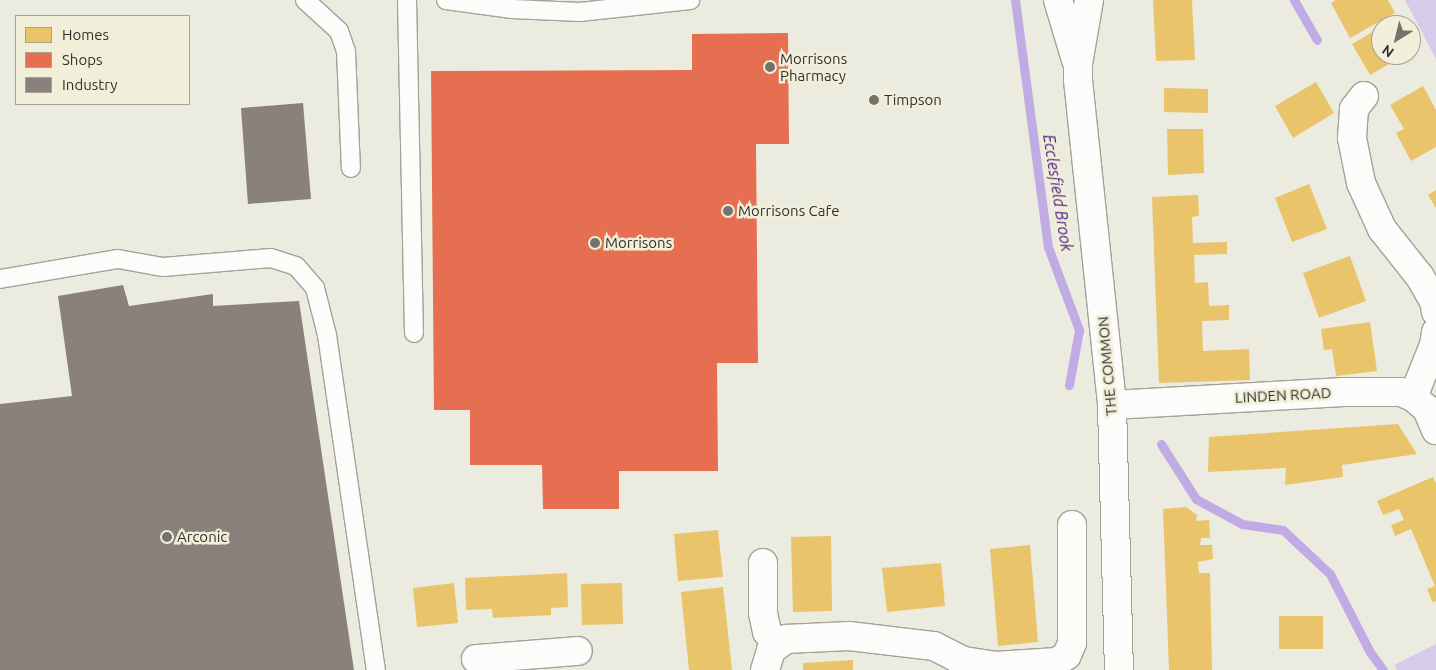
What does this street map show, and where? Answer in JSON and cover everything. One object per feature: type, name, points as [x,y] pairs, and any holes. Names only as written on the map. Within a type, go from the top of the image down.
[{"type":"street","name":"THE COMMON","points":[[1058,0],[1078,64]]},
{"type":"street","name":"THE COMMON","points":[[1089,0],[1078,64],[1083,140],[1112,405],[1119,670]]},
{"type":"street","points":[[1364,96],[1354,109],[1352,138],[1361,184],[1382,229],[1420,277],[1434,302],[1436,312]]},
{"type":"street","points":[[1436,332],[1434,345],[1413,397],[1427,409],[1436,430]]},
{"type":"street","name":"LINDEN ROAD","points":[[1112,405],[1344,392],[1401,392],[1413,397]]},
{"type":"street","points":[[765,670],[771,650],[786,638],[849,636],[934,646],[964,665],[994,666],[1057,662],[1067,655],[1072,643],[1072,524]]},
{"type":"street","points":[[763,563],[763,614],[767,632],[778,644]]},
{"type":"street","points":[[476,658],[529,662],[578,651]]},
{"type":"lane","points":[[305,0],[339,31],[346,50],[351,168]]},
{"type":"lane","points":[[407,0],[414,333]]},
{"type":"lane","points":[[446,0],[512,9],[580,12],[690,0]]},
{"type":"lane","points":[[0,279],[118,259],[163,267],[271,258],[296,266],[315,288],[327,335],[376,670]]},
{"type":"shaded area","points":[[1405,0],[1436,0],[1436,59],[1421,30],[1421,15],[1413,15]]},
{"type":"shaded area","points":[[1436,644],[1436,670],[1397,670],[1394,665]]},
{"type":"building: Homes","points":[[1153,0],[1192,0],[1195,60],[1156,61]]},
{"type":"building: Homes","points":[[1336,0],[1388,0],[1395,13],[1391,15],[1371,15],[1371,26],[1350,38],[1331,3]]},
{"type":"building: Homes","points":[[1371,33],[1371,65],[1388,65],[1370,75],[1352,44]]},
{"type":"building: Homes","points":[[1316,82],[1334,113],[1293,138],[1275,106]]},
{"type":"building: Homes","points":[[1423,86],[1436,110],[1436,147],[1411,161],[1396,133],[1404,129],[1390,105]]},
{"type":"building: Homes","points":[[1164,88],[1208,89],[1208,113],[1164,112]]},
{"type":"building: Homes","points":[[1167,129],[1203,129],[1204,173],[1168,175]]},
{"type":"building: Homes","points":[[1309,184],[1327,229],[1292,242],[1275,198]]},
{"type":"building: Homes","points":[[1436,190],[1436,208],[1428,195]]},
{"type":"building: Homes","points":[[1198,195],[1199,216],[1192,217],[1193,243],[1227,242],[1227,254],[1194,255],[1195,283],[1208,282],[1209,306],[1229,305],[1229,320],[1202,321],[1203,351],[1249,349],[1250,380],[1159,383],[1152,197]]},
{"type":"building: Homes","points":[[1350,256],[1366,301],[1319,318],[1303,273]]},
{"type":"building: Homes","points":[[1370,322],[1377,371],[1336,376],[1332,349],[1324,350],[1321,329]]},
{"type":"building: Homes","points":[[1398,424],[1417,454],[1342,465],[1343,477],[1285,485],[1286,468],[1208,472],[1209,437]]},
{"type":"building: Homes","points":[[1433,477],[1436,483],[1436,601],[1433,603],[1427,589],[1435,586],[1411,529],[1395,536],[1391,525],[1404,520],[1399,509],[1383,515],[1377,501]]},
{"type":"building: Homes","points":[[1186,507],[1197,515],[1196,521],[1209,520],[1210,538],[1201,538],[1200,545],[1212,545],[1213,559],[1198,562],[1199,573],[1210,573],[1212,670],[1169,670],[1163,509]]},
{"type":"building: Homes","points":[[718,530],[723,577],[678,581],[674,534]]},
{"type":"building: Homes","points":[[831,536],[832,611],[793,612],[791,537]]},
{"type":"building: Homes","points":[[1030,545],[1038,642],[998,646],[990,549]]},
{"type":"building: Homes","points":[[941,563],[945,606],[887,612],[882,568]]},
{"type":"building: Homes","points":[[567,573],[568,607],[551,608],[551,615],[493,618],[492,609],[466,610],[465,578]]},
{"type":"building: Homes","points":[[454,583],[458,623],[417,627],[413,588]]},
{"type":"building: Homes","points":[[622,583],[623,624],[582,625],[581,584]]},
{"type":"building: Homes","points":[[723,587],[732,670],[689,670],[681,592]]},
{"type":"building: Homes","points":[[1279,616],[1323,616],[1323,649],[1279,649]]},
{"type":"building: Homes","points":[[853,660],[853,670],[803,670],[803,663]]},
{"type":"building: Shops","name":"Morrisons","points":[[788,33],[789,144],[756,144],[758,363],[717,363],[718,471],[619,471],[619,509],[543,509],[542,465],[470,465],[470,410],[434,410],[431,71],[692,70],[692,34]]},
{"type":"building: Industry","points":[[303,103],[311,199],[248,204],[241,108]]},
{"type":"building: Industry","name":"Arconic","points":[[123,285],[129,306],[213,294],[213,306],[299,301],[354,670],[0,670],[0,404],[72,396],[58,296]]},
{"type":"waterway","name":"Ecclesfield Brook","points":[[1015,0],[1048,247],[1079,330],[1069,385]]},
{"type":"waterway","points":[[1294,0],[1317,40]]},
{"type":"waterway","name":"Ecclesfield Brook","points":[[1161,444],[1196,499],[1242,524],[1283,530],[1330,574],[1370,652],[1383,670]]},
{"type":"place","name":"Morrisons Pharmacy","points":[[770,67]]},
{"type":"place","name":"Timpson","points":[[874,100]]},
{"type":"place","name":"Morrisons Cafe","points":[[728,211]]},
{"type":"place","name":"Morrisons","points":[[595,243]]},
{"type":"place","name":"Arconic","points":[[167,537]]}]
